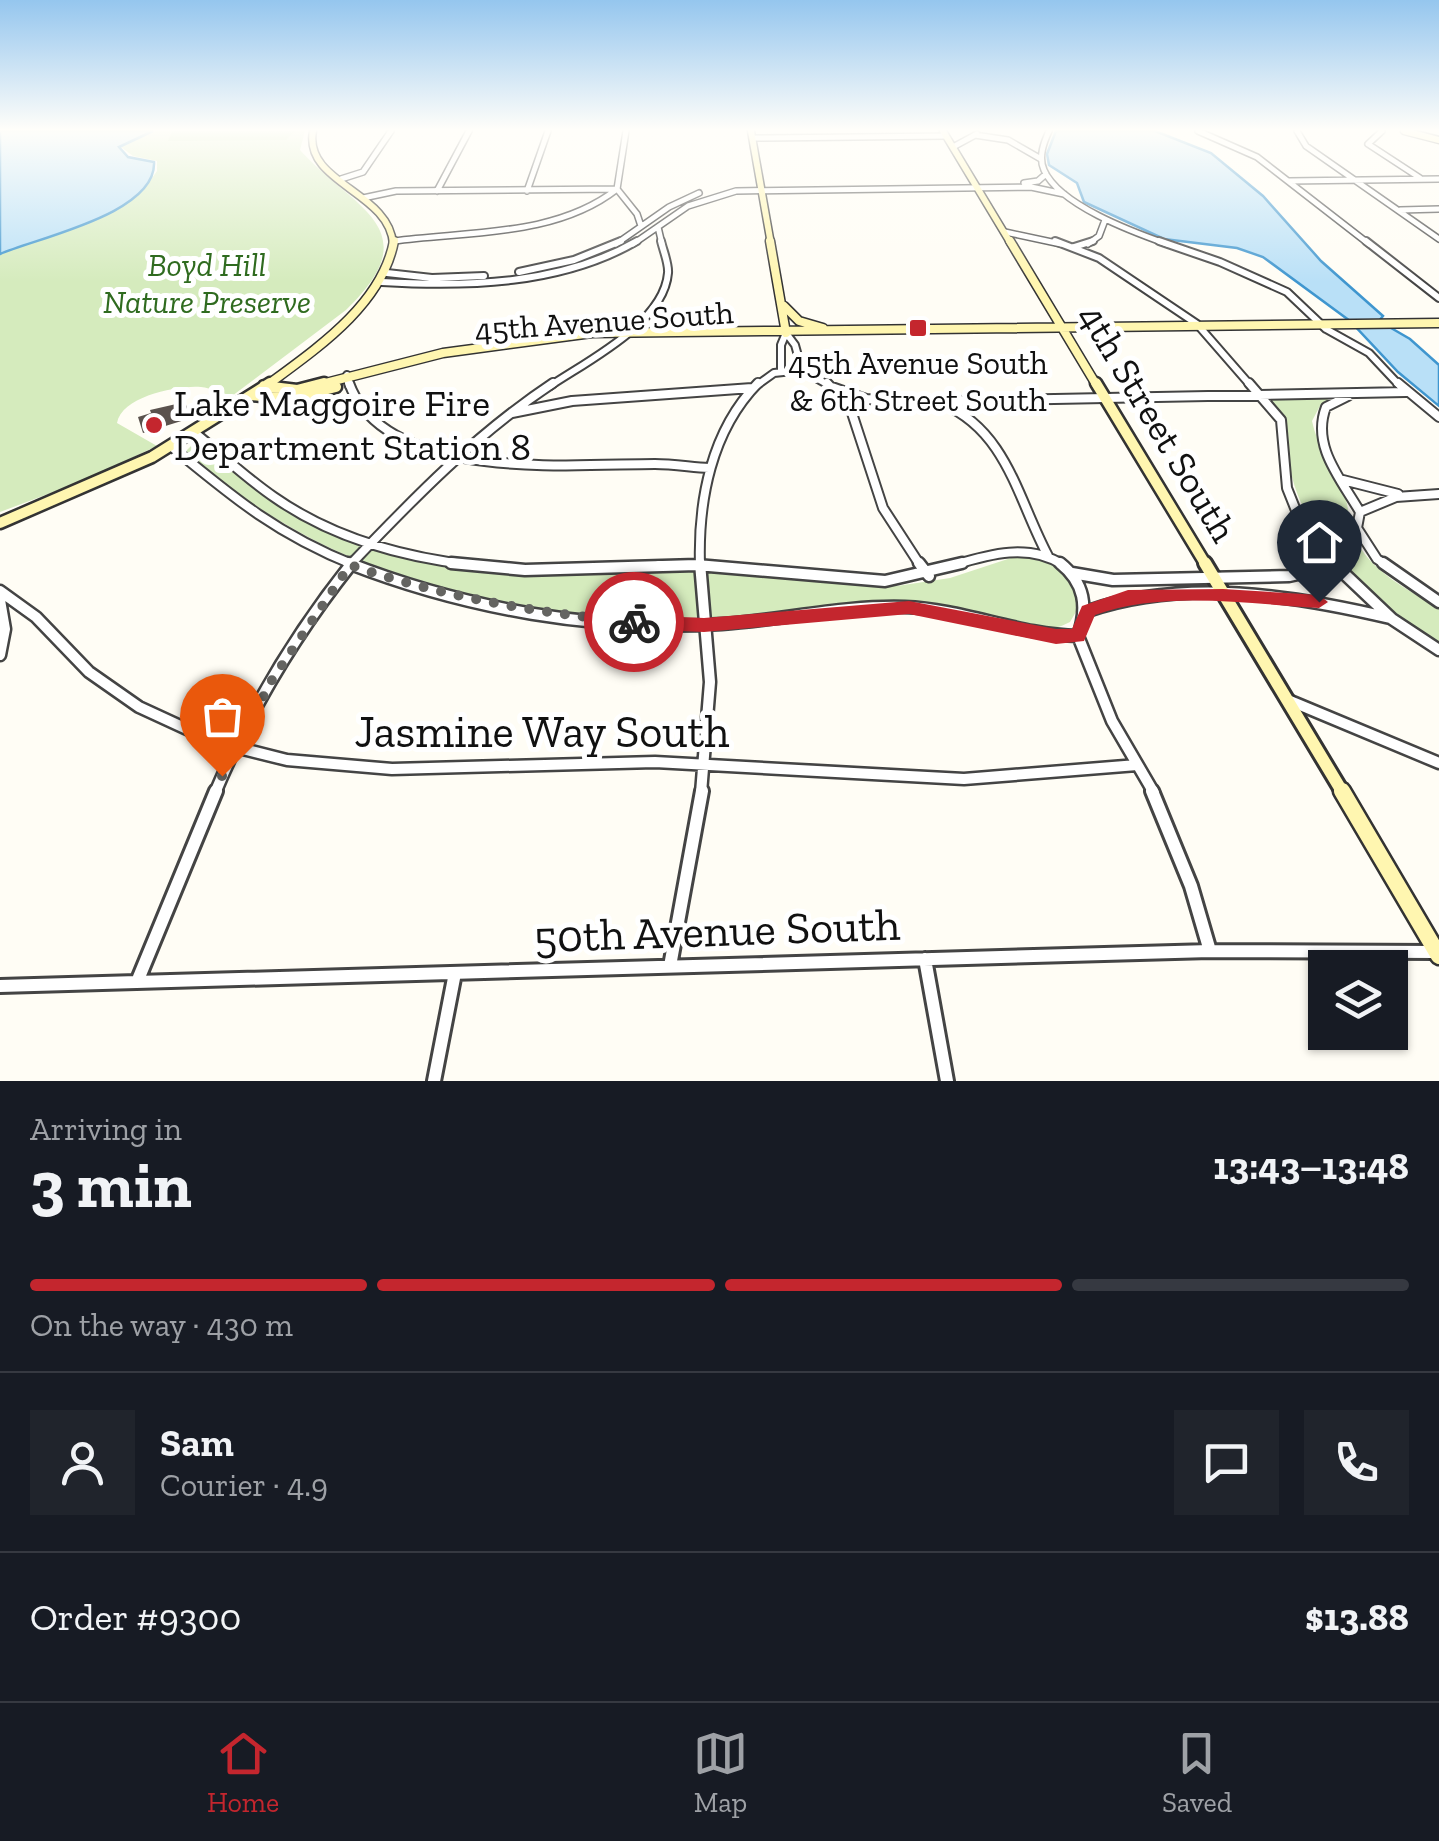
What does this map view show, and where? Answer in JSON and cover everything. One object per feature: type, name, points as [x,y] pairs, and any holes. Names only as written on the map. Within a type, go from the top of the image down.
[{"type":"street","points":[[0,521],[172,447],[252,395],[358,310],[384,277],[394,241],[385,220],[344,181]]},
{"type":"street","points":[[437,191],[442,181]]},
{"type":"street","points":[[527,190],[530,181]]},
{"type":"street","points":[[394,241],[475,233],[556,218],[608,200],[617,190],[618,181]]},
{"type":"street","points":[[762,181],[786,332],[781,370]]},
{"type":"street","name":"4th Street South","points":[[973,181],[1438,954]]},
{"type":"street","points":[[976,186],[1031,181]]},
{"type":"street","points":[[1053,181],[1064,194],[1105,220],[1267,282],[1298,298],[1323,326],[1369,353],[1406,392],[1439,417]]},
{"type":"street","points":[[1290,181],[1439,298]]},
{"type":"street","points":[[1358,181],[1439,239]]},
{"type":"street","points":[[384,277],[505,274],[584,256],[627,237],[676,202],[712,190],[976,186],[1041,188],[1064,194]]},
{"type":"street","points":[[384,277],[444,285],[522,278],[591,261],[639,240],[694,201],[763,188]]},
{"type":"street","points":[[363,198],[385,192],[617,190]]},
{"type":"street","points":[[617,190],[623,202],[637,214],[641,226]]},
{"type":"street","points":[[1398,210],[1439,210]]},
{"type":"street","points":[[637,214],[658,214]]},
{"type":"street","points":[[1074,247],[1101,236],[1105,220]]},
{"type":"street","points":[[137,982],[234,748],[281,665],[350,565],[454,458],[503,416],[632,332],[664,288],[668,273],[658,227]]},
{"type":"street","points":[[1005,232],[1074,247],[1120,269],[1200,327],[1282,420],[1288,488],[1297,512],[1322,552],[1392,618],[1439,650]]},
{"type":"street","points":[[627,237],[662,242]]},
{"type":"street","points":[[781,303],[799,321],[842,332]]},
{"type":"street","name":"45th Avenue South","points":[[252,395],[288,398],[348,379],[502,342],[632,332],[1063,329],[1087,333],[1200,327],[1439,325]]},
{"type":"street","points":[[1026,330],[1056,339],[1076,351]]},
{"type":"street","points":[[786,332],[795,345],[802,370]]},
{"type":"street","name":"45th Avenue South","points":[[264,386],[296,390],[489,351],[621,339],[786,332]]},
{"type":"street","points":[[503,416],[553,401],[580,398],[723,393],[752,388],[781,370],[802,370],[829,386],[866,398],[932,401],[1406,392]]},
{"type":"street","points":[[348,379],[361,406],[388,430],[454,458],[521,468],[654,464],[710,468]]},
{"type":"street","points":[[552,382],[554,395],[580,398]]},
{"type":"street","points":[[829,386],[859,422],[879,497],[892,525],[928,576]]},
{"type":"street","points":[[670,966],[706,764],[710,719],[697,565],[700,509],[710,468],[727,426],[752,388]]},
{"type":"street","points":[[1360,392],[1326,406],[1320,418],[1321,442],[1360,512],[1358,528],[1377,559],[1439,602]]},
{"type":"street","points":[[932,401],[966,413],[991,434],[1010,466],[1021,502],[1048,556]]},
{"type":"street","points":[[195,433],[284,504],[370,544],[448,561],[526,570],[697,565],[864,582],[928,576],[1000,554],[1028,552],[1048,556],[1072,573],[1094,579],[1214,578],[1306,572],[1322,552]]},
{"type":"street","points":[[172,447],[244,509],[314,549],[400,582],[520,610],[704,625],[909,608],[963,616],[1032,634],[1078,636]]},
{"type":"street","points":[[1343,480],[1412,496]]},
{"type":"street","points":[[1360,512],[1376,502],[1439,494]]},
{"type":"street","points":[[1072,573],[1088,611],[1078,636],[1095,684],[1174,842],[1210,951]]},
{"type":"street","name":"Jasmine Way South","points":[[0,591],[33,612],[68,652],[120,696],[158,718],[234,748],[330,765],[409,770],[604,762],[706,764],[966,779],[1137,765]]},
{"type":"street","points":[[1088,611],[1128,596],[1223,596],[1298,599],[1392,618]]},
{"type":"street","points":[[0,600],[5,629],[0,655]]},
{"type":"street","points":[[1288,700],[1439,763]]},
{"type":"street","name":"50th Avenue South","points":[[0,986],[1210,951],[1438,954]]},
{"type":"street","points":[[925,959],[947,1081]]},
{"type":"street","points":[[434,1081],[455,973]]},
{"type":"green space","name":"Boyd Hill Nature Preserve","points":[[149,181],[334,181],[375,221],[383,239],[382,259],[371,282],[346,310],[232,396],[191,387],[140,399],[121,414],[117,423],[157,446],[80,482],[0,512],[0,254],[45,237]]},
{"type":"green space","points":[[1333,396],[1321,404],[1312,421],[1344,492],[1355,538],[1380,570],[1439,607],[1439,645],[1350,573],[1331,552],[1301,504],[1289,463],[1285,421],[1269,397]]},
{"type":"green space","points":[[195,442],[293,516],[388,554],[450,567],[526,574],[726,571],[897,586],[950,578],[1017,556],[1047,562],[1061,571],[1077,591],[1080,605],[1070,622],[1039,629],[961,609],[937,607],[650,617],[506,603],[437,588],[370,565],[306,536],[244,498],[186,451]]},
{"type":"water","points":[[0,181],[149,181],[136,196],[92,222],[0,254]]},
{"type":"water","points":[[1245,181],[1321,261],[1383,316],[1379,321],[1410,339],[1439,365],[1439,406],[1398,372],[1350,321],[1263,257],[1237,248],[1164,239],[1084,202],[1077,183]]},
{"type":"building","name":"Lake Maggoire Fire Department Station 8","points":[[185,402],[191,418],[143,433],[138,417],[151,413],[150,410]]},
{"type":"way so far","points":[[222,776],[272,680],[350,565],[400,582],[520,610],[634,622]]},
{"type":"place","name":"45th Avenue South & 6th Street South","points":[[918,328]]},
{"type":"place","name":"Lake Maggoire Fire Department Station 8","points":[[154,425]]},
{"type":"route","points":[[634,622],[704,625],[909,608],[976,618],[1032,634],[1078,636],[1088,611],[1128,596],[1319,602]]}]
